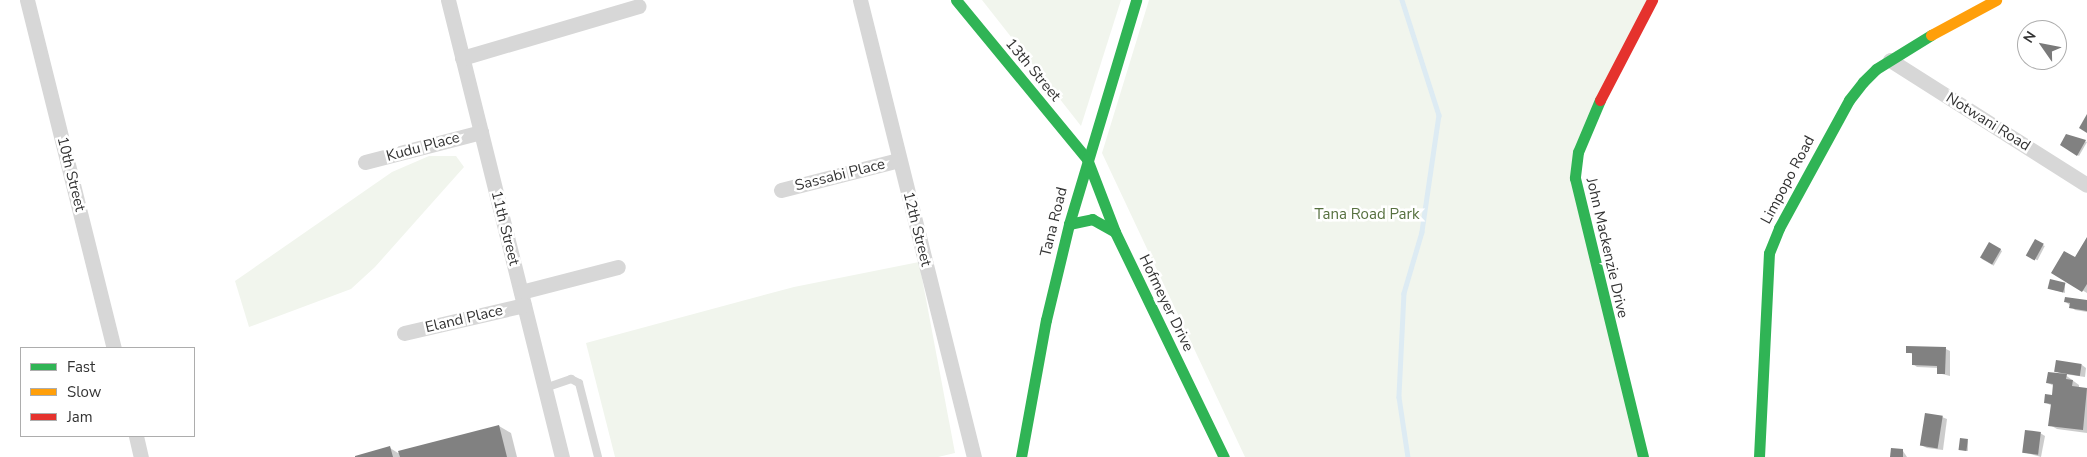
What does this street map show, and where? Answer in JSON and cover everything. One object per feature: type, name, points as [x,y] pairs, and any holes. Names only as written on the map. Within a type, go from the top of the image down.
[{"type":"street","name":"10th Street","points":[[27,0],[114,347]]},
{"type":"street","name":"11th Street","points":[[448,0],[562,457]]},
{"type":"street","name":"12th Street","points":[[860,0],[974,457]]},
{"type":"street","name":"13th Street","points":[[956,0],[1087,159]]},
{"type":"street","name":"Tana Road","points":[[1022,457],[1046,320],[1068,224],[1136,0]]},
{"type":"street","name":"John Mackenzie Drive","points":[[1643,457],[1575,178],[1578,152],[1588,122],[1652,0]]},
{"type":"street","name":"Limpopo Road","points":[[1759,457],[1768,270],[1773,241],[1849,100],[1876,69],[1996,0]]},
{"type":"street","points":[[462,58],[640,6]]},
{"type":"street","name":"Notwani Road","points":[[1890,60],[2087,185]]},
{"type":"street","name":"Kudu Place","points":[[365,162],[481,132]]},
{"type":"street","name":"Hofmeyer Drive","points":[[1087,159],[1115,232],[1224,457]]},
{"type":"street","name":"Sassabi Place","points":[[781,190],[899,160]]},
{"type":"street","points":[[1068,224],[1092,218],[1115,232]]},
{"type":"street","name":"Eland Place","points":[[404,332],[522,298],[618,267]]},
{"type":"street","points":[[136,437],[141,457]]},
{"type":"lane","points":[[545,388],[571,380],[579,383],[598,457]]},
{"type":"green space","points":[[982,0],[1121,0],[1081,126]]},
{"type":"green space","name":"Tana Road Park","points":[[1149,0],[1658,0],[1590,123],[1577,180],[1649,457],[1245,457],[1102,153]]},
{"type":"green space","points":[[429,156],[456,156],[464,167],[375,267],[351,289],[249,327],[235,281],[392,172]]},
{"type":"green space","points":[[919,262],[955,453],[938,457],[615,457],[586,343],[794,287]]},
{"type":"building","points":[[2087,114],[2087,133],[2079,128]]},
{"type":"building","points":[[2066,134],[2086,140],[2077,156],[2060,145]]},
{"type":"building","points":[[2087,237],[2087,284],[2082,292],[2051,273],[2064,251],[2075,257]]},
{"type":"building","points":[[2035,239],[2044,244],[2035,260],[2026,256]]},
{"type":"building","points":[[1989,242],[2001,249],[1992,265],[1980,258]]},
{"type":"building","points":[[2050,279],[2066,283],[2063,293],[2048,289]]},
{"type":"building","points":[[2065,297],[2087,300],[2087,311],[2069,308],[2070,303],[2064,302]]},
{"type":"building","points":[[1906,346],[1946,347],[1945,374],[1937,374],[1937,366],[1912,365],[1912,353],[1906,353]]},
{"type":"building","points":[[2056,360],[2082,364],[2080,376],[2054,372]]},
{"type":"building","points":[[2048,372],[2067,374],[2066,379],[2073,380],[2072,386],[2087,388],[2083,430],[2048,426],[2051,404],[2044,403],[2045,394],[2052,395],[2053,384],[2046,383]]},
{"type":"building","points":[[1925,413],[1943,416],[1938,448],[1920,446]]},
{"type":"building","points":[[499,425],[507,457],[400,457],[398,451]]},
{"type":"building","points":[[2025,430],[2041,432],[2038,455],[2022,453]]},
{"type":"building","points":[[1960,438],[1968,439],[1966,451],[1959,450]]},
{"type":"building","points":[[390,446],[393,457],[355,457],[355,456]]},
{"type":"building","points":[[1891,448],[1903,449],[1903,457],[1890,457]]},
{"type":"waterway","points":[[1402,0],[1439,115],[1422,232],[1404,293],[1399,397],[1408,457]]},
{"type":"traffic: fast","points":[[956,0],[1087,159],[1115,232],[1224,457]]},
{"type":"traffic: fast","points":[[1021,457],[1046,320],[1069,224],[1136,0]]},
{"type":"traffic: fast","points":[[1759,457],[1769,253],[1779,228],[1849,100],[1863,82],[1876,69],[1931,35]]},
{"type":"traffic: fast","points":[[1600,100],[1578,152],[1575,178],[1643,457]]},
{"type":"traffic: fast","points":[[1069,224],[1092,219],[1115,232]]},
{"type":"traffic: slow","points":[[1931,35],[1996,0]]},
{"type":"traffic: jam","points":[[1600,100],[1652,0]]}]
